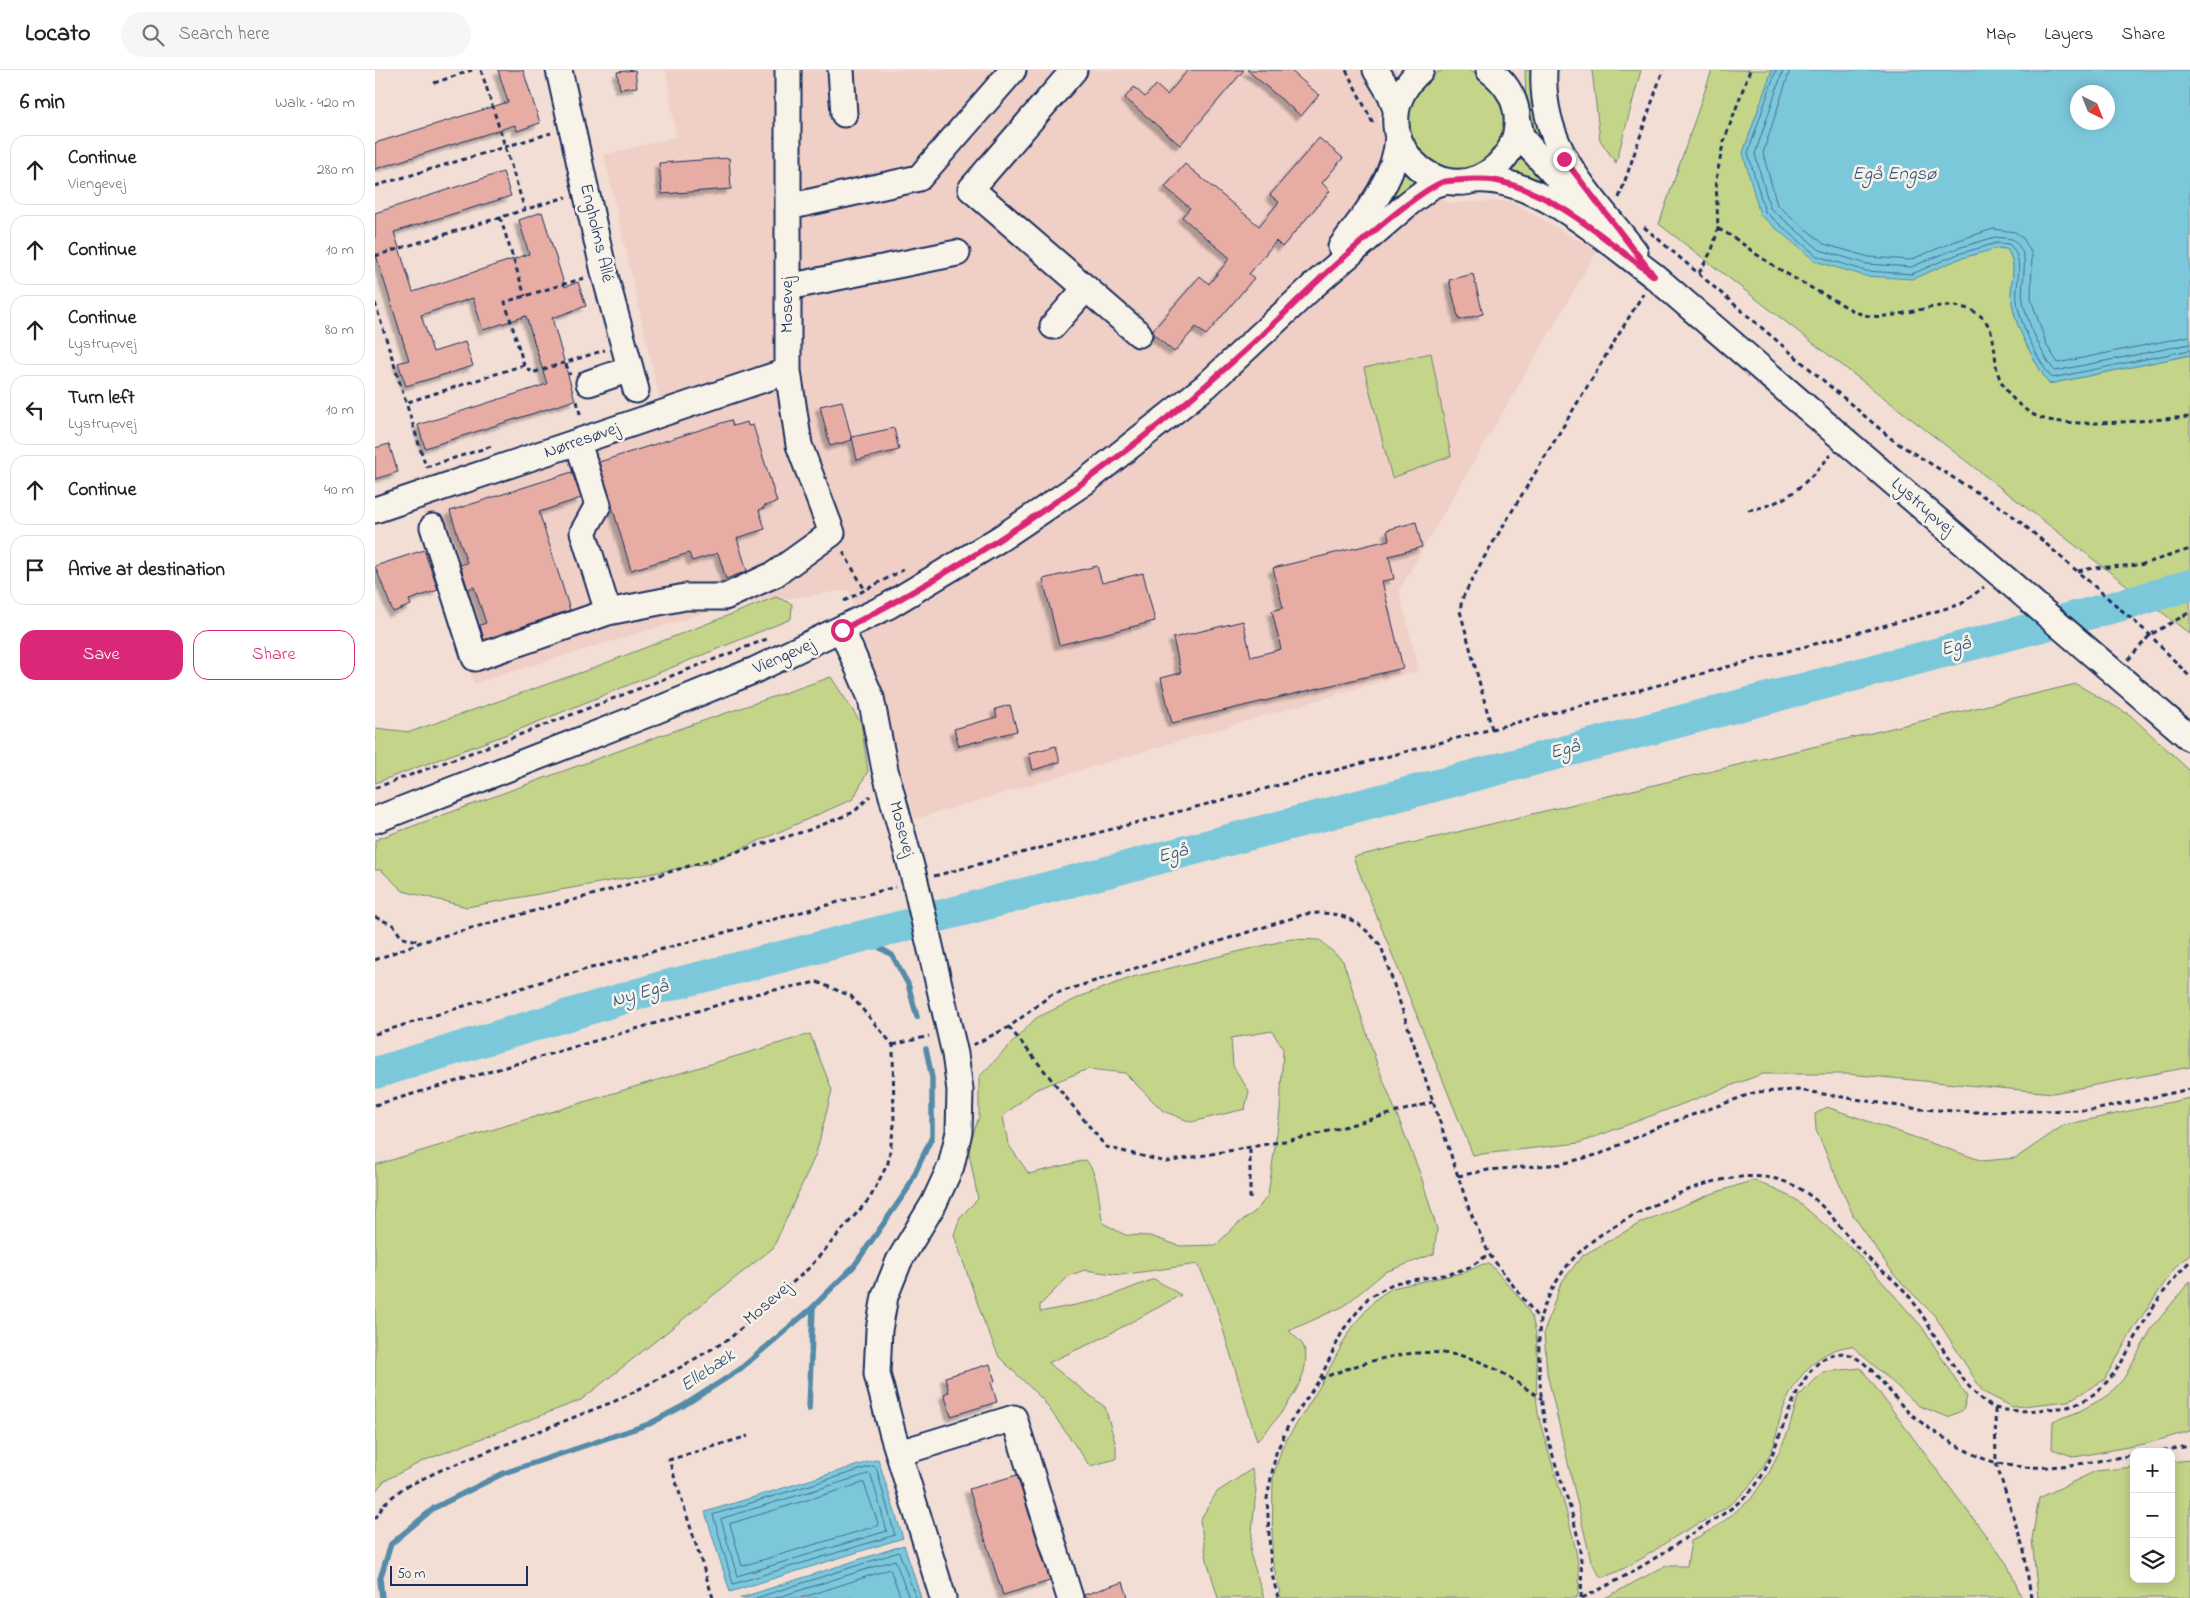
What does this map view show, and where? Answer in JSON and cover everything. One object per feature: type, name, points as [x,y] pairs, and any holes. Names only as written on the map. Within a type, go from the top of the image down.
[{"type":"street","name":"Mosevej","points":[[788,70],[788,371],[799,445],[832,533]]},
{"type":"street","points":[[841,70],[844,114]]},
{"type":"street","points":[[788,207],[919,178],[1013,70]]},
{"type":"street","points":[[1074,70],[971,189],[1139,334]]},
{"type":"street","points":[[1376,70],[1391,95],[1396,110]]},
{"type":"street","points":[[1421,70],[1402,91],[1387,134],[1417,167],[1428,174],[1447,181]]},
{"type":"street","name":"Lystrupvej","points":[[1489,70],[1505,85],[1516,112],[1523,138],[1552,174],[1599,222],[1636,254],[1654,276]]},
{"type":"street","points":[[1473,180],[1490,172],[1506,155],[1515,138],[1517,70]]},
{"type":"street","points":[[1544,70],[1546,113],[1559,152],[1636,254]]},
{"type":"street","name":"Engholms Allé","points":[[564,71],[572,126],[604,272],[633,380],[589,383]]},
{"type":"street","name":"Viengevej","points":[[1313,286],[1362,220],[1386,182],[1393,165],[1387,134]]},
{"type":"street","name":"Lystrupvej","points":[[1447,181],[1473,180],[1505,183],[1535,194],[1582,223],[1654,276],[2190,738]]},
{"type":"street","name":"Viengevej","points":[[375,820],[755,670],[842,630],[888,606],[1001,538],[1086,481],[1206,386],[1313,286],[1409,203],[1433,185],[1447,181]]},
{"type":"street","points":[[788,287],[957,253]]},
{"type":"street","points":[[1053,326],[1086,288]]},
{"type":"street","name":"Nørresøvej","points":[[375,510],[788,371]]},
{"type":"street","points":[[578,443],[598,505],[583,532],[608,612]]},
{"type":"street","points":[[433,527],[475,658],[608,612],[685,597],[725,597],[775,574],[832,533]]},
{"type":"street","name":"Mosevej","points":[[842,630],[871,698],[885,770],[915,881],[952,1043],[960,1098],[959,1132],[951,1166],[934,1204],[899,1261],[885,1296],[879,1330],[877,1374],[943,1598]]},
{"type":"street","points":[[899,1453],[1014,1418],[1070,1598]]},
{"type":"path","points":[[434,83],[473,70]]},
{"type":"path","points":[[481,70],[525,210]]},
{"type":"path","points":[[1347,70],[1387,134]]},
{"type":"path","points":[[1614,200],[1618,204],[1663,70]]},
{"type":"path","points":[[1699,273],[1713,250],[1718,229],[1716,180],[1723,144],[1750,70]]},
{"type":"path","points":[[375,186],[572,126]]},
{"type":"path","points":[[375,256],[586,191]]},
{"type":"path","points":[[500,217],[525,296]]},
{"type":"path","points":[[1642,225],[1894,441],[2007,511],[2150,635],[2190,677]]},
{"type":"path","points":[[1718,229],[1787,275],[1860,314],[1877,317],[1918,309],[1947,307],[1964,308],[1977,314],[1990,328],[1997,370],[2005,388],[2022,407],[2036,416],[2049,420],[2107,422],[2190,417]]},
{"type":"path","points":[[604,272],[505,302],[524,365],[532,373],[566,364],[623,344]]},
{"type":"path","points":[[1491,730],[1460,612],[1462,599],[1482,562],[1654,276]]},
{"type":"path","points":[[375,303],[433,490]]},
{"type":"path","points":[[407,402],[524,365]]},
{"type":"path","points":[[1748,510],[1769,507],[1799,489],[1845,440]]},
{"type":"path","points":[[832,533],[865,590]]},
{"type":"path","points":[[2077,572],[2093,568],[2140,565],[2190,549]]},
{"type":"path","points":[[839,604],[905,569]]},
{"type":"path","points":[[375,1034],[550,980],[915,881],[1961,604],[1999,573]]},
{"type":"path","points":[[2116,674],[2150,635],[2190,612]]},
{"type":"path","points":[[375,788],[530,731],[772,636]]},
{"type":"path","points":[[375,960],[421,942],[606,891],[809,830],[854,812],[874,792],[885,770]]},
{"type":"path","points":[[375,1105],[750,996],[817,982],[851,996],[893,1045],[952,1043],[1009,1027],[1051,995],[1305,914],[1323,912],[1347,916],[1366,929],[1381,946],[1469,1209],[1489,1254],[1540,1319]]},
{"type":"path","points":[[375,917],[393,925],[402,938],[421,942]]},
{"type":"path","points":[[1009,1027],[1106,1147],[1166,1162],[1307,1137],[1433,1102]]},
{"type":"path","name":"Mosevej","points":[[375,1518],[385,1503],[403,1488],[535,1431],[619,1400],[681,1367],[729,1338],[809,1268],[870,1198],[888,1162],[894,1125],[893,1045]]},
{"type":"path","points":[[1458,1176],[1488,1170],[1561,1164],[1600,1154],[1656,1128],[1756,1092],[1798,1090],[1918,1109],[1972,1112],[2094,1110],[2190,1089]]},
{"type":"path","points":[[1250,1147],[1250,1199]]},
{"type":"path","points":[[2130,1456],[2066,1465],[2025,1468],[1996,1463],[1971,1454],[1910,1414],[1861,1361],[1847,1352],[1833,1354],[1817,1365],[1799,1386],[1772,1457],[1755,1486],[1728,1511],[1621,1580],[1582,1598],[1582,1566],[1577,1532],[1547,1436],[1542,1399],[1540,1319],[1557,1278],[1575,1255],[1602,1232],[1655,1204],[1699,1187],[1729,1179],[1755,1177],[1783,1181],[1804,1192],[1832,1215],[1867,1258],[1909,1296],[1968,1386],[1995,1409],[2033,1410],[2073,1406],[2103,1386],[2128,1354],[2148,1314],[2167,1285],[2190,1261]]},
{"type":"path","points":[[1278,1598],[1271,1570],[1267,1498],[1276,1453],[1289,1424],[1319,1379],[1343,1330],[1367,1298],[1394,1283],[1449,1274],[1470,1267],[1489,1254]]},
{"type":"path","points":[[1319,1379],[1355,1365],[1389,1357],[1427,1352],[1454,1353],[1484,1363],[1542,1399]]},
{"type":"path","points":[[1995,1409],[1996,1463],[2024,1550],[2031,1598]]},
{"type":"path","points":[[713,1598],[669,1460],[748,1436]]},
{"type":"path","points":[[2175,1448],[2190,1446]]},
{"type":"shaded area","points":[[666,70],[1397,70],[1379,96],[1379,127],[1406,182],[1449,203],[1510,201],[1597,251],[1399,590],[1419,670],[915,819],[849,590],[725,607],[474,683],[413,479],[661,405],[604,155],[676,137]]},
{"type":"green space","points":[[1444,70],[1467,70],[1474,72],[1501,95],[1508,123],[1497,152],[1467,171],[1440,169],[1411,144],[1405,110],[1429,76]]},
{"type":"green space","points":[[1525,70],[1539,70],[1552,148],[1535,144],[1526,102]]},
{"type":"green space","points":[[1592,70],[1641,70],[1616,163],[1600,140]]},
{"type":"green space","points":[[1712,70],[1772,70],[1743,153],[1913,279],[1972,254],[1985,250],[2007,249],[2011,256],[2013,269],[2011,294],[2017,322],[2032,355],[2049,384],[2190,355],[2190,634],[1659,224]]},
{"type":"green space","points":[[1520,152],[1559,191],[1554,197],[1509,170]]},
{"type":"green space","points":[[1404,170],[1421,182],[1380,220],[1385,199]]},
{"type":"green space","points":[[1431,353],[1451,456],[1392,478],[1364,368]]},
{"type":"green space","points":[[776,597],[792,604],[791,619],[513,732],[375,783],[375,728],[410,732],[585,671]]},
{"type":"green space","points":[[831,677],[861,723],[868,771],[853,799],[709,863],[467,907],[403,891],[381,870],[375,870],[375,840],[662,735]]},
{"type":"green space","points":[[2076,684],[2130,715],[2190,771],[2190,1067],[2053,1093],[1848,1074],[1762,1074],[1579,1143],[1473,1155],[1353,857]]},
{"type":"green space","points":[[1291,939],[1320,940],[1343,961],[1377,1064],[1421,1176],[1437,1229],[1434,1254],[1385,1272],[1344,1306],[1289,1331],[1303,1345],[1306,1357],[1304,1370],[1292,1397],[1257,1441],[1214,1300],[1198,1264],[1120,1275],[1085,1270],[1070,1275],[1040,1305],[1040,1312],[1100,1300],[1154,1279],[1181,1295],[1098,1340],[1048,1363],[1105,1407],[1116,1446],[1116,1459],[1090,1466],[1043,1400],[999,1357],[984,1322],[954,1235],[960,1217],[978,1199],[968,1148],[979,1117],[979,1077],[1036,1018],[1084,995],[1133,977]],"holes":[[[1272,1031],[1283,1049],[1280,1111],[1268,1195],[1257,1210],[1235,1226],[1216,1245],[1180,1246],[1150,1236],[1125,1235],[1103,1223],[1094,1174],[1086,1160],[1029,1174],[1008,1144],[1003,1116],[1035,1090],[1088,1069],[1125,1073],[1163,1111],[1191,1122],[1245,1109],[1249,1091],[1233,1066],[1231,1038]]]},
{"type":"green space","points":[[810,1034],[832,1090],[816,1154],[773,1248],[581,1400],[423,1461],[384,1481],[375,1492],[375,1165]]},
{"type":"green space","points":[[2190,1098],[2190,1254],[2176,1266],[2134,1328],[2104,1380],[2068,1401],[2013,1407],[1983,1392],[1935,1316],[1895,1276],[1853,1215],[1816,1130],[1815,1114],[1827,1107],[1983,1161],[2016,1158],[2064,1125]]},
{"type":"green space","points":[[1754,1180],[1795,1199],[1856,1252],[1922,1327],[1967,1397],[1963,1410],[1948,1417],[1919,1406],[1852,1346],[1826,1354],[1815,1361],[1797,1382],[1784,1406],[1775,1442],[1765,1464],[1743,1493],[1718,1513],[1673,1538],[1638,1561],[1601,1578],[1591,1561],[1547,1373],[1544,1332],[1561,1283],[1582,1256],[1642,1222],[1714,1193]]},
{"type":"green space","points":[[1483,1264],[1490,1264],[1508,1284],[1526,1306],[1533,1321],[1537,1344],[1536,1390],[1538,1413],[1578,1561],[1579,1582],[1577,1598],[1281,1598],[1272,1559],[1273,1478],[1282,1447],[1319,1388],[1351,1328],[1376,1299],[1392,1288],[1466,1272]]},
{"type":"green space","points":[[2190,1281],[2190,1431],[2149,1443],[2075,1457],[2052,1449],[2053,1421],[2078,1412],[2109,1395],[2124,1378],[2152,1328]]},
{"type":"green space","points":[[1861,1368],[2007,1564],[2022,1598],[1605,1598],[1665,1566],[1687,1566],[1691,1541],[1719,1525],[1751,1499],[1770,1471],[1788,1432],[1798,1397],[1823,1372]]},
{"type":"green space","points":[[2190,1460],[2190,1598],[2038,1598],[2032,1539],[2039,1498],[2096,1471],[2130,1467],[2130,1583],[2175,1583],[2175,1462]]},
{"type":"green space","points":[[1252,1469],[1256,1490],[1250,1553],[1264,1598],[1218,1598],[1207,1560],[1200,1520],[1217,1492]]},
{"type":"water","name":"Egå Engsø","points":[[1772,70],[2190,70],[2190,355],[2049,384],[2032,355],[2017,322],[2011,294],[2013,262],[2007,249],[1998,248],[1959,259],[1913,279],[1865,276],[1815,261],[1760,215],[1743,153]]},
{"type":"water","points":[[878,1459],[903,1538],[730,1592],[705,1512]]},
{"type":"water","points":[[904,1545],[921,1598],[740,1598]]},
{"type":"building","points":[[498,70],[523,70],[540,123],[517,131],[515,125],[375,169],[375,143],[508,102]]},
{"type":"building","points":[[635,70],[637,87],[620,89],[617,72]]},
{"type":"building","points":[[1188,70],[1244,70],[1180,145],[1125,98],[1134,87],[1145,97],[1156,85],[1167,95]]},
{"type":"building","points":[[1247,70],[1290,70],[1319,95],[1301,116]]},
{"type":"building","points":[[1319,138],[1343,158],[1322,183],[1330,191],[1282,247],[1276,241],[1249,274],[1254,278],[1206,335],[1196,327],[1174,352],[1153,334],[1153,330],[1200,276],[1209,284],[1230,258],[1182,217],[1190,208],[1165,187],[1185,164],[1259,226],[1279,202],[1270,195]]},
{"type":"building","points":[[729,158],[731,189],[662,194],[659,163]]},
{"type":"building","points":[[503,172],[511,196],[394,232],[413,292],[529,254],[519,220],[542,212],[565,287],[578,282],[586,306],[552,318],[575,400],[425,448],[418,425],[547,384],[526,316],[483,330],[473,298],[421,315],[433,352],[465,342],[473,366],[406,386],[398,363],[409,360],[375,252],[375,213]]},
{"type":"building","points":[[1473,274],[1483,314],[1459,320],[1449,280]]},
{"type":"building","points":[[842,401],[852,440],[830,446],[820,406]]},
{"type":"building","points":[[731,420],[733,426],[747,422],[748,426],[753,425],[777,502],[764,506],[764,508],[759,510],[765,529],[737,538],[747,571],[726,579],[718,553],[692,561],[689,553],[631,570],[599,462]]},
{"type":"building","points":[[894,428],[899,450],[857,460],[852,437]]},
{"type":"building","points":[[389,444],[398,472],[375,479],[375,448]]},
{"type":"building","points":[[572,472],[581,498],[539,512],[570,610],[484,640],[480,625],[486,623],[474,587],[468,589],[460,565],[467,563],[450,511]]},
{"type":"building","points":[[1416,522],[1422,547],[1389,556],[1394,579],[1382,581],[1403,668],[1172,723],[1161,678],[1181,673],[1173,638],[1243,621],[1251,657],[1281,649],[1272,611],[1283,608],[1273,568],[1389,540],[1387,530]]},
{"type":"building","points":[[424,550],[438,590],[409,600],[411,605],[393,612],[375,566]]},
{"type":"building","points":[[1097,566],[1102,583],[1143,573],[1155,621],[1059,645],[1043,579]]},
{"type":"building","points":[[1010,705],[1017,731],[959,746],[954,729],[997,717],[995,709]]},
{"type":"building","points":[[1056,746],[1060,762],[1033,770],[1029,753]]},
{"type":"building","points":[[990,1364],[995,1381],[991,1382],[997,1402],[951,1416],[944,1394],[949,1392],[945,1377]]},
{"type":"building","points":[[1017,1475],[1050,1581],[1003,1595],[969,1489]]},
{"type":"building","points":[[1123,1582],[1128,1598],[1084,1598],[1084,1595]]},
{"type":"waterway","name":"Egå","points":[[940,916],[2133,602],[2190,585]]},
{"type":"waterway","name":"Ny Egå","points":[[375,1073],[658,988],[907,925]]},
{"type":"waterway","points":[[862,937],[892,955],[908,984],[917,1017]]},
{"type":"waterway","name":"Ellebæk","points":[[382,1598],[380,1579],[391,1544],[434,1508],[504,1473],[649,1424],[683,1406],[739,1370],[813,1307],[854,1266],[907,1190],[932,1137],[932,1078],[926,1049]]},
{"type":"waterway","points":[[809,1409],[813,1307]]},
{"type":"route","points":[[842,630],[888,606],[1001,538],[1086,481],[1206,386],[1313,286],[1433,185],[1447,181],[1460,182],[1483,179],[1521,188],[1542,198],[1582,223],[1654,276],[1564,159]]}]
